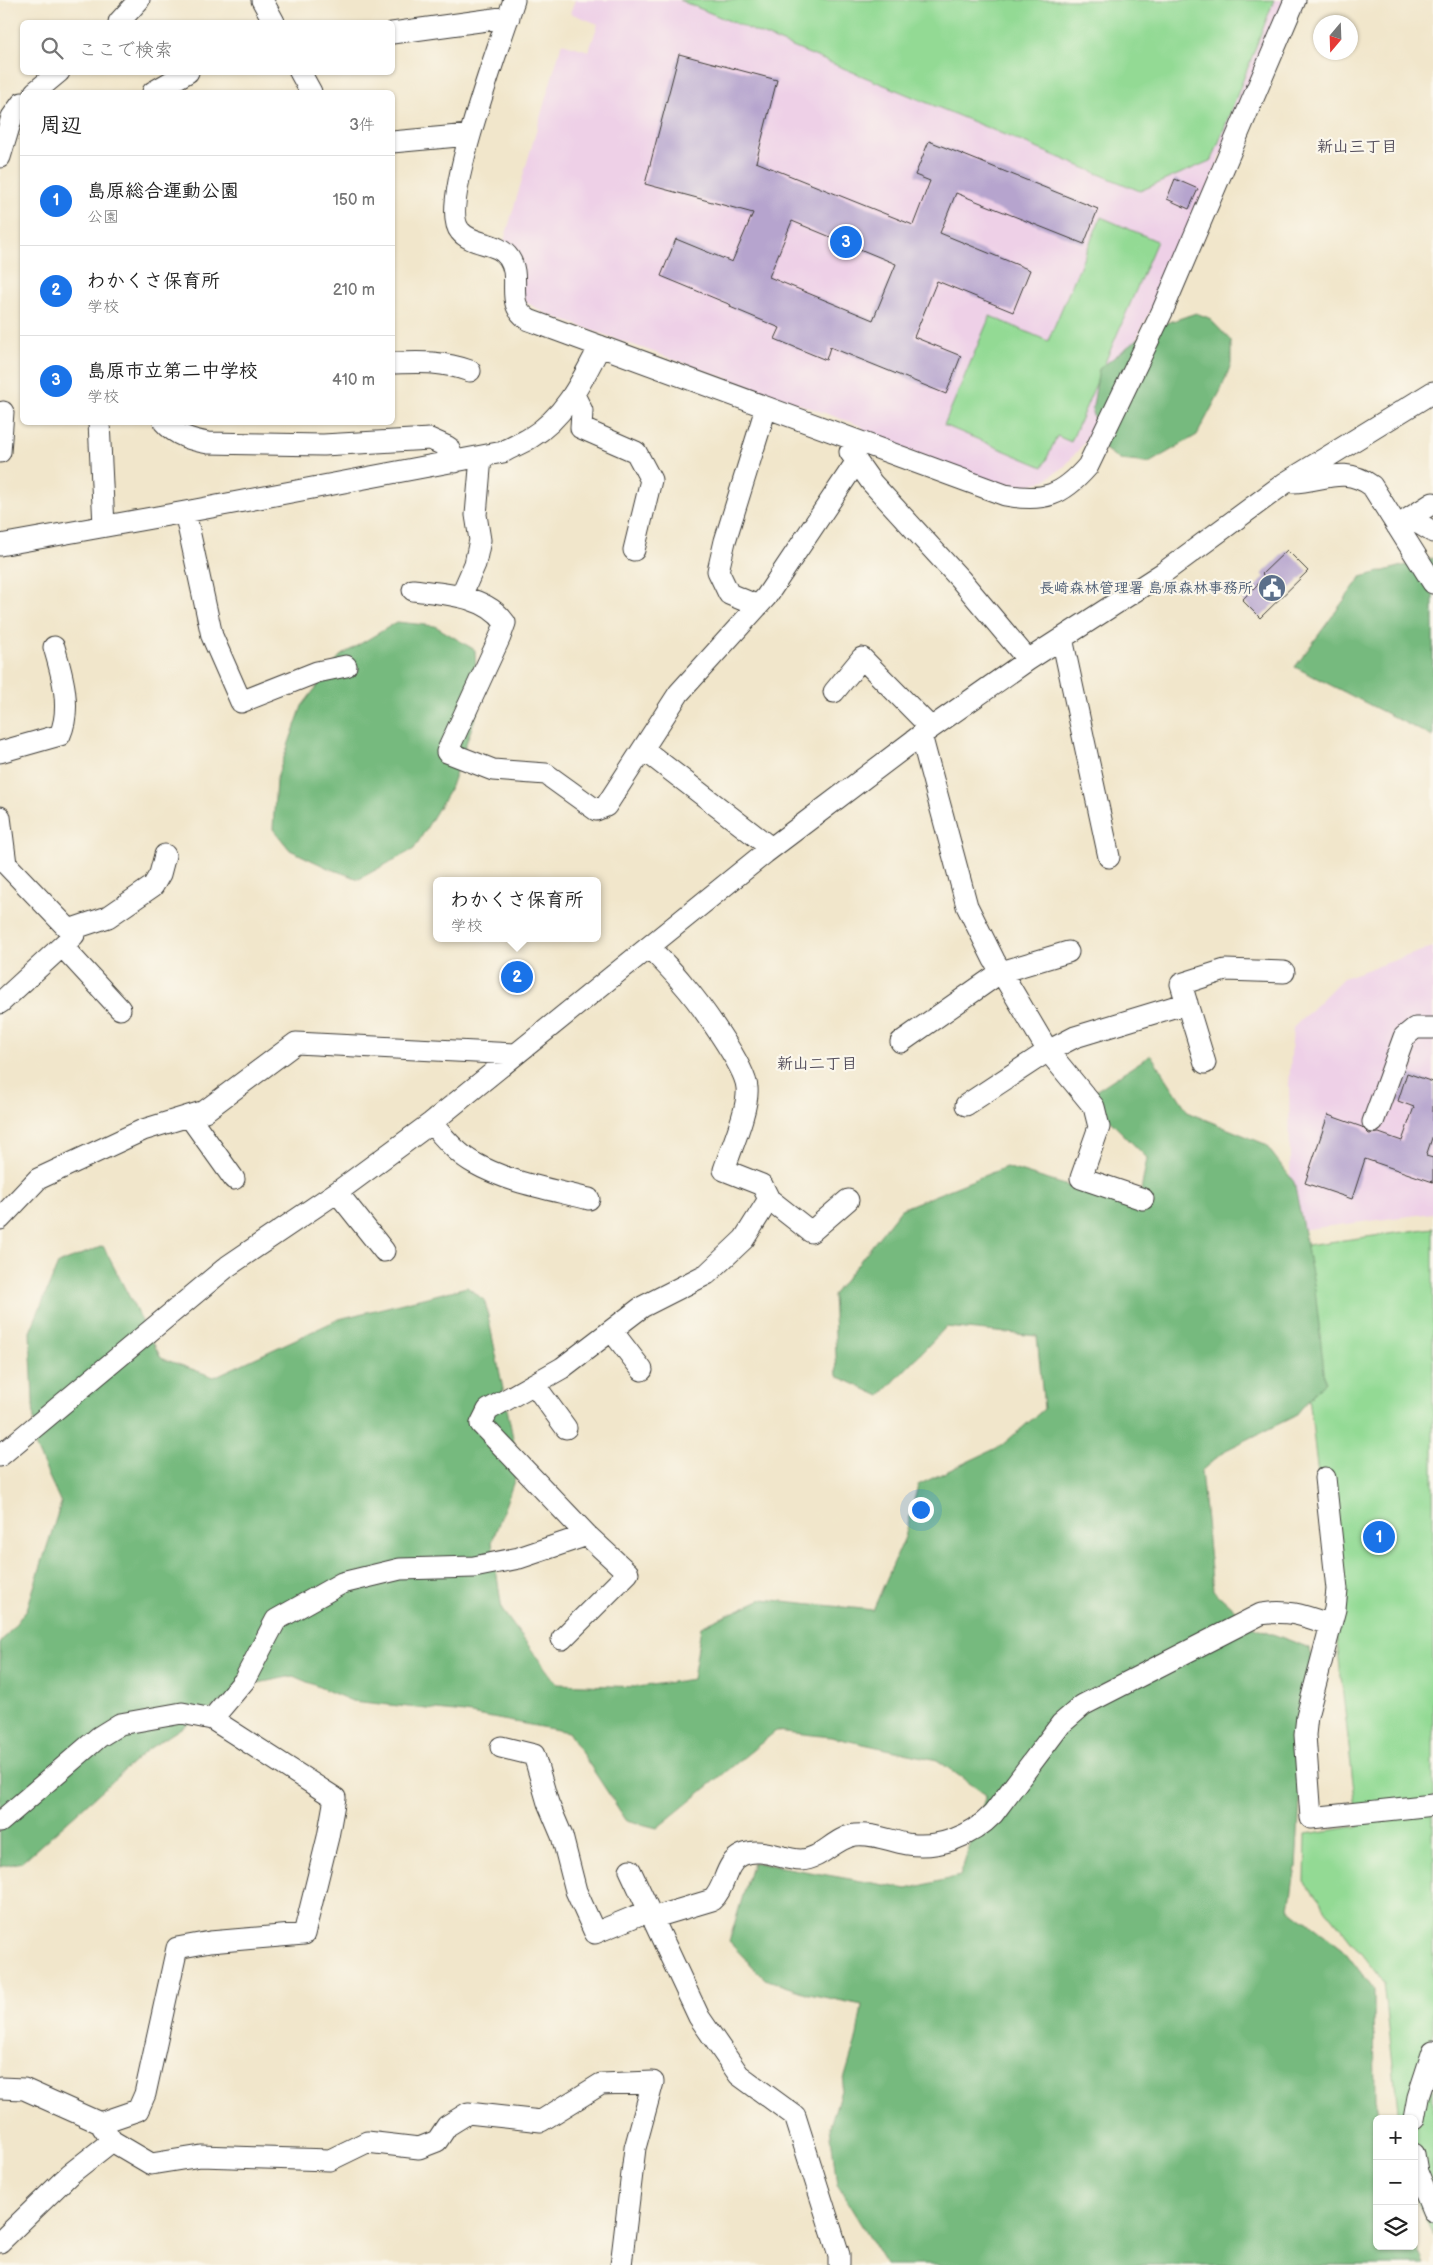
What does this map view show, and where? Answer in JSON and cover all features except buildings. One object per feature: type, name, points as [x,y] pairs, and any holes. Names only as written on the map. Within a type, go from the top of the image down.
[{"type":"street","points":[[121,20],[139,0]]},
{"type":"street","points":[[262,0],[273,20]]},
{"type":"street","points":[[512,8],[469,135],[455,208],[455,222],[460,231],[469,237],[495,247],[509,257],[513,265],[515,302],[522,315],[529,320],[838,435],[1006,495],[1026,499],[1045,498],[1062,490],[1076,480],[1088,466],[1162,312],[1295,0]]},
{"type":"street","points":[[395,32],[512,8]]},
{"type":"street","points":[[37,90],[55,75]]},
{"type":"street","points":[[156,90],[183,75]]},
{"type":"street","points":[[302,75],[310,90]]},
{"type":"street","points":[[0,157],[12,117],[20,105]]},
{"type":"street","points":[[395,142],[469,135]]},
{"type":"street","points":[[0,545],[502,452],[531,438],[554,419],[574,395],[600,346]]},
{"type":"street","points":[[395,363],[428,362],[449,364],[470,372]]},
{"type":"street","points":[[0,1456],[228,1266],[337,1192],[431,1123],[771,848],[926,732],[1028,660],[1163,573],[1285,483],[1433,392]]},
{"type":"street","points":[[574,395],[582,411],[581,428],[636,452],[651,480],[634,550]]},
{"type":"street","points":[[758,606],[729,594],[718,571],[725,541],[766,408]]},
{"type":"street","points":[[0,452],[3,412]]},
{"type":"street","points":[[99,425],[104,526]]},
{"type":"street","points":[[168,425],[178,434],[192,440],[208,443],[323,446],[430,439],[448,447],[455,462]]},
{"type":"street","points":[[838,435],[872,482],[960,579],[1028,660]]},
{"type":"street","points":[[461,596],[475,564],[480,540],[476,515],[481,456]]},
{"type":"street","points":[[413,590],[461,596],[497,611],[505,622],[447,752],[493,770],[546,774],[596,810],[606,806],[679,693],[766,597],[857,461]]},
{"type":"street","points":[[1285,483],[1341,475],[1350,475],[1362,479],[1372,486],[1403,522],[1433,583]]},
{"type":"street","points":[[1403,522],[1433,503]]},
{"type":"street","points":[[185,512],[212,636],[241,702],[317,672],[346,666]]},
{"type":"street","points":[[1403,522],[1433,532]]},
{"type":"street","points":[[1062,638],[1109,857]]},
{"type":"street","points":[[0,752],[60,735],[64,726],[64,682],[54,647]]},
{"type":"street","points":[[834,692],[862,658],[926,732],[967,906],[1001,972],[1048,1051],[1094,1106],[1098,1116],[1099,1127],[1081,1178],[1143,1199]]},
{"type":"street","points":[[643,749],[771,848]]},
{"type":"street","points":[[0,817],[6,864],[120,1008]]},
{"type":"street","points":[[0,1004],[66,938],[108,917],[153,886],[160,874],[165,855]]},
{"type":"street","points":[[649,947],[684,984],[736,1059],[744,1074],[747,1088],[746,1103],[724,1170],[762,1185],[769,1199],[811,1232],[848,1200]]},
{"type":"street","points":[[901,1042],[1001,972],[1068,952]]},
{"type":"street","points":[[1205,1064],[1181,984],[1225,970],[1284,972]]},
{"type":"street","points":[[966,1105],[1048,1051],[1075,1037],[1187,1003]]},
{"type":"street","points":[[1373,1122],[1404,1036],[1415,1028],[1433,1028]]},
{"type":"street","points":[[0,1219],[38,1179],[143,1130],[205,1111],[296,1044],[516,1054]]},
{"type":"street","points":[[189,1116],[234,1179]]},
{"type":"street","points":[[431,1123],[453,1147],[472,1163],[518,1181],[589,1199]]},
{"type":"street","points":[[337,1192],[384,1251]]},
{"type":"street","points":[[562,1639],[628,1573],[587,1534],[481,1424],[488,1410],[562,1368],[642,1307],[707,1274],[744,1239],[769,1199]]},
{"type":"street","points":[[612,1331],[642,1370]]},
{"type":"street","points":[[534,1384],[566,1428]]},
{"type":"street","points":[[1325,1478],[1336,1589],[1335,1609],[1312,1695],[1305,1735],[1311,1818],[1433,1805]]},
{"type":"street","points":[[212,1719],[244,1681],[276,1620],[342,1583],[400,1569],[474,1567],[519,1558],[587,1534]]},
{"type":"street","points":[[501,1747],[534,1755],[548,1803],[562,1836],[576,1891],[595,1933],[650,1914],[712,1900],[719,1894],[729,1866],[734,1859],[752,1851],[766,1852],[795,1860],[806,1860],[818,1855],[843,1838],[855,1835],[872,1835],[908,1844],[929,1845],[967,1834],[980,1827],[994,1814],[1061,1724],[1083,1705],[1261,1614],[1280,1611],[1331,1625]]},
{"type":"street","points":[[0,1822],[99,1737],[120,1724],[182,1713],[212,1719],[335,1798],[328,1837],[304,1934],[210,1942],[177,1948],[145,2094],[138,2110],[100,2123]]},
{"type":"street","points":[[630,1870],[699,2017],[738,2076],[796,2116],[839,2255],[839,2265]]},
{"type":"street","points":[[1415,2115],[1418,2097],[1433,2051]]},
{"type":"street","points":[[0,2088],[24,2089],[100,2123],[112,2140],[151,2164],[201,2156],[330,2160],[367,2142],[419,2148],[437,2141],[446,2126],[468,2112],[541,2121],[600,2084],[653,2082],[636,2148],[621,2265]]},
{"type":"street","points":[[0,2242],[70,2174],[112,2140]]},
{"type":"street","points":[[1415,2160],[1417,2172],[1433,2211]]},
{"type":"shaded area","points":[[575,0],[1285,0],[1187,238],[1085,442],[1064,467],[1045,480],[1024,487],[1008,487],[869,437],[861,426],[546,314],[526,302],[522,294],[521,260],[518,251],[512,244],[504,241],[562,43],[589,51],[598,24],[570,13]]},
{"type":"shaded area","points":[[1433,947],[1433,1213],[1291,1231],[1289,1084],[1293,1028],[1343,978]]},
{"type":"green space","points":[[679,0],[1274,0],[1212,160],[1140,191]]},
{"type":"green space","points":[[1101,217],[1157,241],[1071,442],[1057,436],[1043,467],[944,425],[990,316],[1048,341]]},
{"type":"green space","points":[[1196,313],[1209,318],[1231,341],[1231,364],[1221,390],[1197,435],[1149,463],[1120,460],[1102,447],[1092,412],[1099,369],[1152,328]]},
{"type":"green space","points":[[1433,558],[1433,737],[1295,667],[1361,577]]},
{"type":"green space","points":[[397,622],[435,626],[475,650],[478,710],[450,789],[414,849],[359,879],[328,868],[290,850],[273,829],[276,780],[302,706],[340,656]]},
{"type":"green space","points":[[1151,1055],[1189,1113],[1265,1144],[1294,1182],[1315,1289],[1325,1381],[1295,1416],[1226,1450],[1201,1471],[1213,1590],[1254,1627],[1310,1648],[1315,1696],[1301,1784],[1296,1867],[1289,1908],[1343,1949],[1374,1990],[1375,2100],[1379,2115],[1373,2115],[1373,2250],[1418,2249],[1425,2265],[886,2265],[837,2185],[830,2127],[857,2036],[862,2005],[809,1994],[765,1979],[729,1942],[753,1862],[907,1889],[960,1876],[986,1795],[937,1760],[831,1737],[776,1731],[657,1828],[626,1820],[568,1732],[465,1713],[352,1701],[293,1676],[248,1685],[147,1750],[22,1862],[0,1867],[0,1644],[27,1609],[61,1503],[35,1446],[30,1332],[58,1264],[103,1246],[161,1358],[214,1377],[339,1319],[467,1287],[485,1301],[519,1467],[492,1542],[502,1610],[557,1684],[638,1687],[693,1679],[701,1627],[762,1599],[873,1610],[905,1537],[918,1485],[1001,1446],[1044,1409],[1037,1336],[946,1327],[880,1396],[837,1376],[833,1295],[901,1209],[1006,1167],[1111,1199],[1141,1191],[1147,1158],[1086,1097]]},
{"type":"green space","points":[[1433,1228],[1433,2237],[1418,2201],[1418,2115],[1399,2115],[1384,1983],[1305,1882],[1306,1834],[1358,1826],[1292,1247]]},
{"type":"place","name":"島原市立第二中学校","points":[[846,242]]},
{"type":"place","name":"長崎森林管理署 島原森林事務所","points":[[1272,588]]},
{"type":"place","name":"わかくさ保育所","points":[[517,977]]},
{"type":"place","name":"島原総合運動公園","points":[[1379,1537]]},
{"type":"district","name":"新山三丁目","points":[[1357,146]]},
{"type":"district","name":"新山二丁目","points":[[817,1063]]}]
